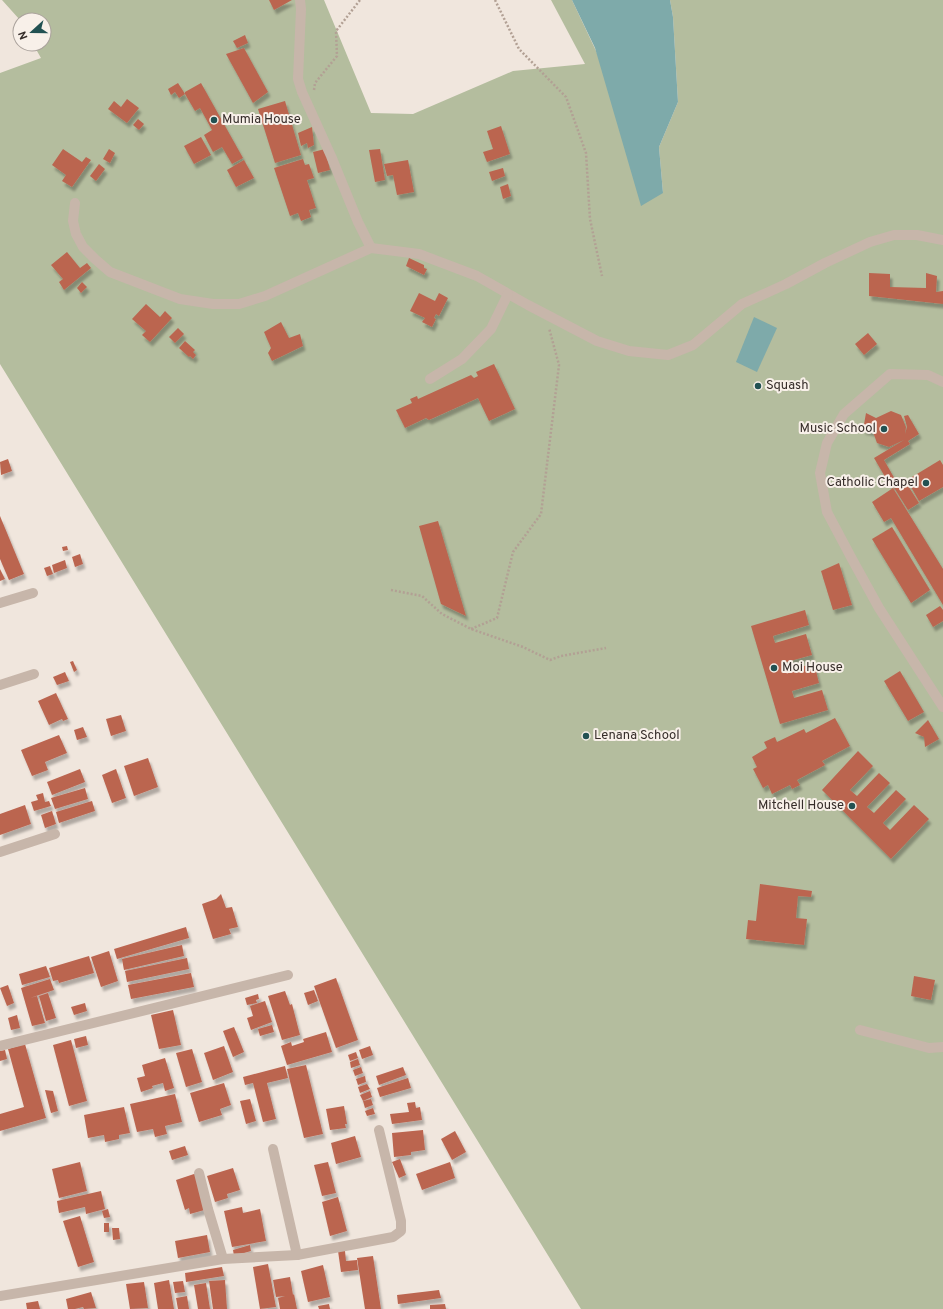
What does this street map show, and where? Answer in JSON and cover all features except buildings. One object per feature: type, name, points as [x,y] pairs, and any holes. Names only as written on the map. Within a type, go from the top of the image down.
[{"type":"street","points":[[300,0],[301,9],[298,79],[302,92],[331,156],[358,222],[371,248]]},
{"type":"street","points":[[74,203],[73,221],[76,234],[83,247],[110,272],[180,299],[213,304],[239,304],[265,296],[371,248],[419,254],[477,276],[596,341],[629,351],[668,355],[693,345],[742,304],[870,242],[894,236],[917,235],[943,240]]},
{"type":"street","points":[[430,379],[462,359],[491,329],[508,294]]},
{"type":"street","points":[[943,382],[928,375],[890,374],[844,414],[828,443],[820,473],[827,512],[880,608],[943,707]]},
{"type":"street","points":[[0,603],[33,593]]},
{"type":"street","points":[[0,685],[34,674]]},
{"type":"street","points":[[0,852],[55,834]]},
{"type":"street","points":[[0,1046],[288,975]]},
{"type":"street","points":[[860,1030],[929,1048],[943,1047]]},
{"type":"street","points":[[0,1296],[224,1259],[297,1255],[393,1237],[401,1231],[401,1221],[379,1130]]},
{"type":"street","points":[[273,1149],[297,1255]]},
{"type":"street","points":[[199,1173],[208,1209],[224,1259]]},
{"type":"path","points":[[314,90],[315,83],[337,56],[336,31],[360,0]]},
{"type":"path","points":[[495,0],[519,49],[566,96],[586,153],[590,219],[602,276]]},
{"type":"path","points":[[471,628],[497,618],[513,552],[541,514],[559,365],[545,314]]},
{"type":"path","points":[[391,590],[422,596],[442,614],[471,628],[523,647],[550,660],[561,656],[606,648]]},
{"type":"green space","name":"Lenana School","points":[[2,0],[324,0],[371,113],[413,114],[513,71],[585,64],[551,0],[572,0],[663,193],[659,147],[678,102],[673,17],[670,0],[943,0],[943,1309],[581,1309],[0,364],[0,73],[41,58],[38,52],[52,52],[52,12],[13,12]]},
{"type":"water","points":[[572,0],[670,0],[673,17],[678,102],[659,147],[663,193],[641,206],[595,48]]},
{"type":"water","points":[[754,317],[777,328],[757,372],[736,362]]},
{"type":"place","name":"Mumia House","points":[[214,120]]},
{"type":"place","name":"Squash","points":[[758,386]]},
{"type":"place","name":"Music School","points":[[884,429]]},
{"type":"place","name":"Catholic Chapel","points":[[926,483]]},
{"type":"place","name":"Moi House","points":[[774,668]]},
{"type":"place","name":"Lenana School","points":[[586,736]]},
{"type":"place","name":"Mitchell House","points":[[852,806]]}]
